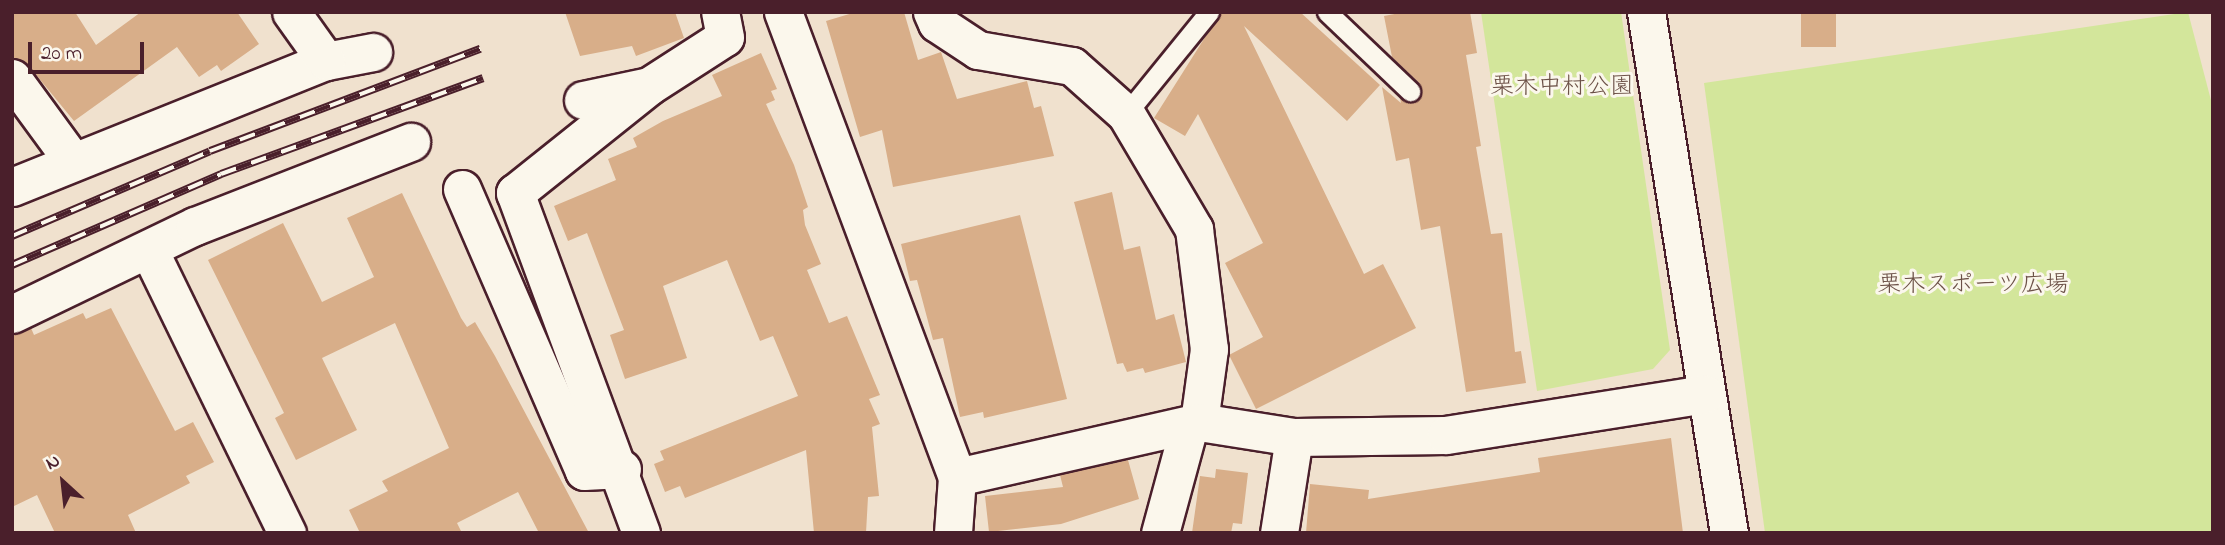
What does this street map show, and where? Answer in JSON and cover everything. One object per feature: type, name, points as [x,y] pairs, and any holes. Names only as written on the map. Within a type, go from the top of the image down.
[{"type":"street","points":[[291,12],[326,61]]},
{"type":"street","points":[[641,533],[622,469],[515,193],[649,86],[725,37],[720,12]]},
{"type":"street","points":[[782,12],[957,477],[953,533]]},
{"type":"street","points":[[932,12],[937,23],[978,50],[1072,66],[1126,114],[1194,229],[1209,349],[1194,424],[1160,533]]},
{"type":"street","points":[[1646,12],[1729,533]]},
{"type":"street","points":[[12,187],[72,160],[326,61],[373,52]]},
{"type":"street","points":[[12,78],[72,160]]},
{"type":"street","points":[[583,100],[649,86]]},
{"type":"street","points":[[12,314],[195,226],[411,142]]},
{"type":"street","points":[[462,189],[584,471],[622,469]]},
{"type":"street","points":[[149,250],[287,533]]},
{"type":"street","points":[[957,477],[1194,424],[1294,437],[1446,435],[1705,394]]},
{"type":"street","points":[[1279,533],[1294,437]]},
{"type":"lane","points":[[1126,114],[1209,12]]},
{"type":"lane","points":[[1327,12],[1410,91]]},
{"type":"green space","name":"栗木中村公園","points":[[1481,12],[1621,12],[1670,350],[1653,369],[1537,391]]},
{"type":"green space","name":"栗木スポーツ広場","points":[[2188,12],[2213,108],[2213,533],[1765,533],[1704,83]]},
{"type":"building","points":[[12,12],[75,12],[96,45],[141,12],[237,12],[259,44],[221,71],[217,65],[199,77],[177,47],[74,121],[28,65],[12,57]]},
{"type":"building","points":[[565,12],[675,12],[684,38],[636,56],[632,46],[580,56]]},
{"type":"building","points":[[856,12],[904,12],[918,60],[941,52],[957,99],[1027,81],[1034,108],[1041,106],[1054,156],[893,187],[882,130],[860,137],[826,21]]},
{"type":"building","points":[[1221,12],[1300,12],[1380,85],[1347,121],[1244,26],[1364,274],[1383,264],[1416,328],[1256,409],[1229,355],[1263,337],[1225,263],[1263,243],[1198,114],[1185,136],[1154,118]]},
{"type":"building","points":[[1405,12],[1470,12],[1477,53],[1466,55],[1481,146],[1476,147],[1491,234],[1502,233],[1515,352],[1521,351],[1526,383],[1466,392],[1440,226],[1421,230],[1409,158],[1396,161],[1382,87],[1401,103],[1400,98],[1413,103],[1422,95],[1419,83],[1392,57],[1384,16]]},
{"type":"building","points":[[1801,12],[1836,12],[1836,47],[1801,47]]},
{"type":"building","points":[[761,53],[777,89],[771,91],[775,100],[766,104],[794,165],[808,207],[803,210],[805,225],[821,264],[807,270],[829,323],[847,316],[880,395],[869,399],[880,424],[872,427],[879,496],[868,497],[866,533],[814,533],[806,450],[685,498],[680,486],[665,492],[654,464],[664,460],[660,451],[798,396],[773,336],[760,341],[727,260],[663,286],[687,358],[625,379],[610,335],[624,330],[587,233],[568,241],[554,206],[616,180],[608,159],[637,147],[633,138],[663,121],[722,96],[712,75]]},
{"type":"building","points":[[1112,192],[1124,250],[1140,246],[1156,320],[1174,314],[1186,362],[1145,373],[1143,368],[1127,372],[1123,363],[1117,364],[1074,202]]},
{"type":"building","points":[[402,193],[461,318],[467,327],[475,322],[589,533],[539,533],[518,492],[457,523],[462,533],[360,533],[349,510],[388,491],[382,481],[449,448],[395,323],[322,358],[357,430],[296,460],[275,418],[284,413],[208,260],[283,223],[322,302],[374,277],[347,218]]},
{"type":"building","points":[[1020,215],[1067,399],[984,418],[983,412],[960,417],[943,338],[933,340],[917,280],[910,281],[901,244]]},
{"type":"building","points":[[111,308],[175,431],[193,422],[214,462],[186,476],[190,483],[128,515],[136,533],[55,533],[37,495],[12,507],[12,335],[31,328],[34,335],[83,313],[86,319]]},
{"type":"building","points":[[1671,438],[1683,533],[1306,533],[1310,484],[1369,490],[1368,499],[1540,472],[1538,458]]},
{"type":"building","points":[[1128,460],[1139,499],[1061,524],[989,532],[985,496],[1063,487],[1060,475]]},
{"type":"building","points":[[1216,469],[1248,473],[1242,524],[1233,523],[1231,533],[1192,533],[1200,476],[1215,478]]},
{"type":"railway","points":[[12,236],[210,151],[480,49]]},
{"type":"railway","points":[[12,265],[221,174],[483,78]]}]
